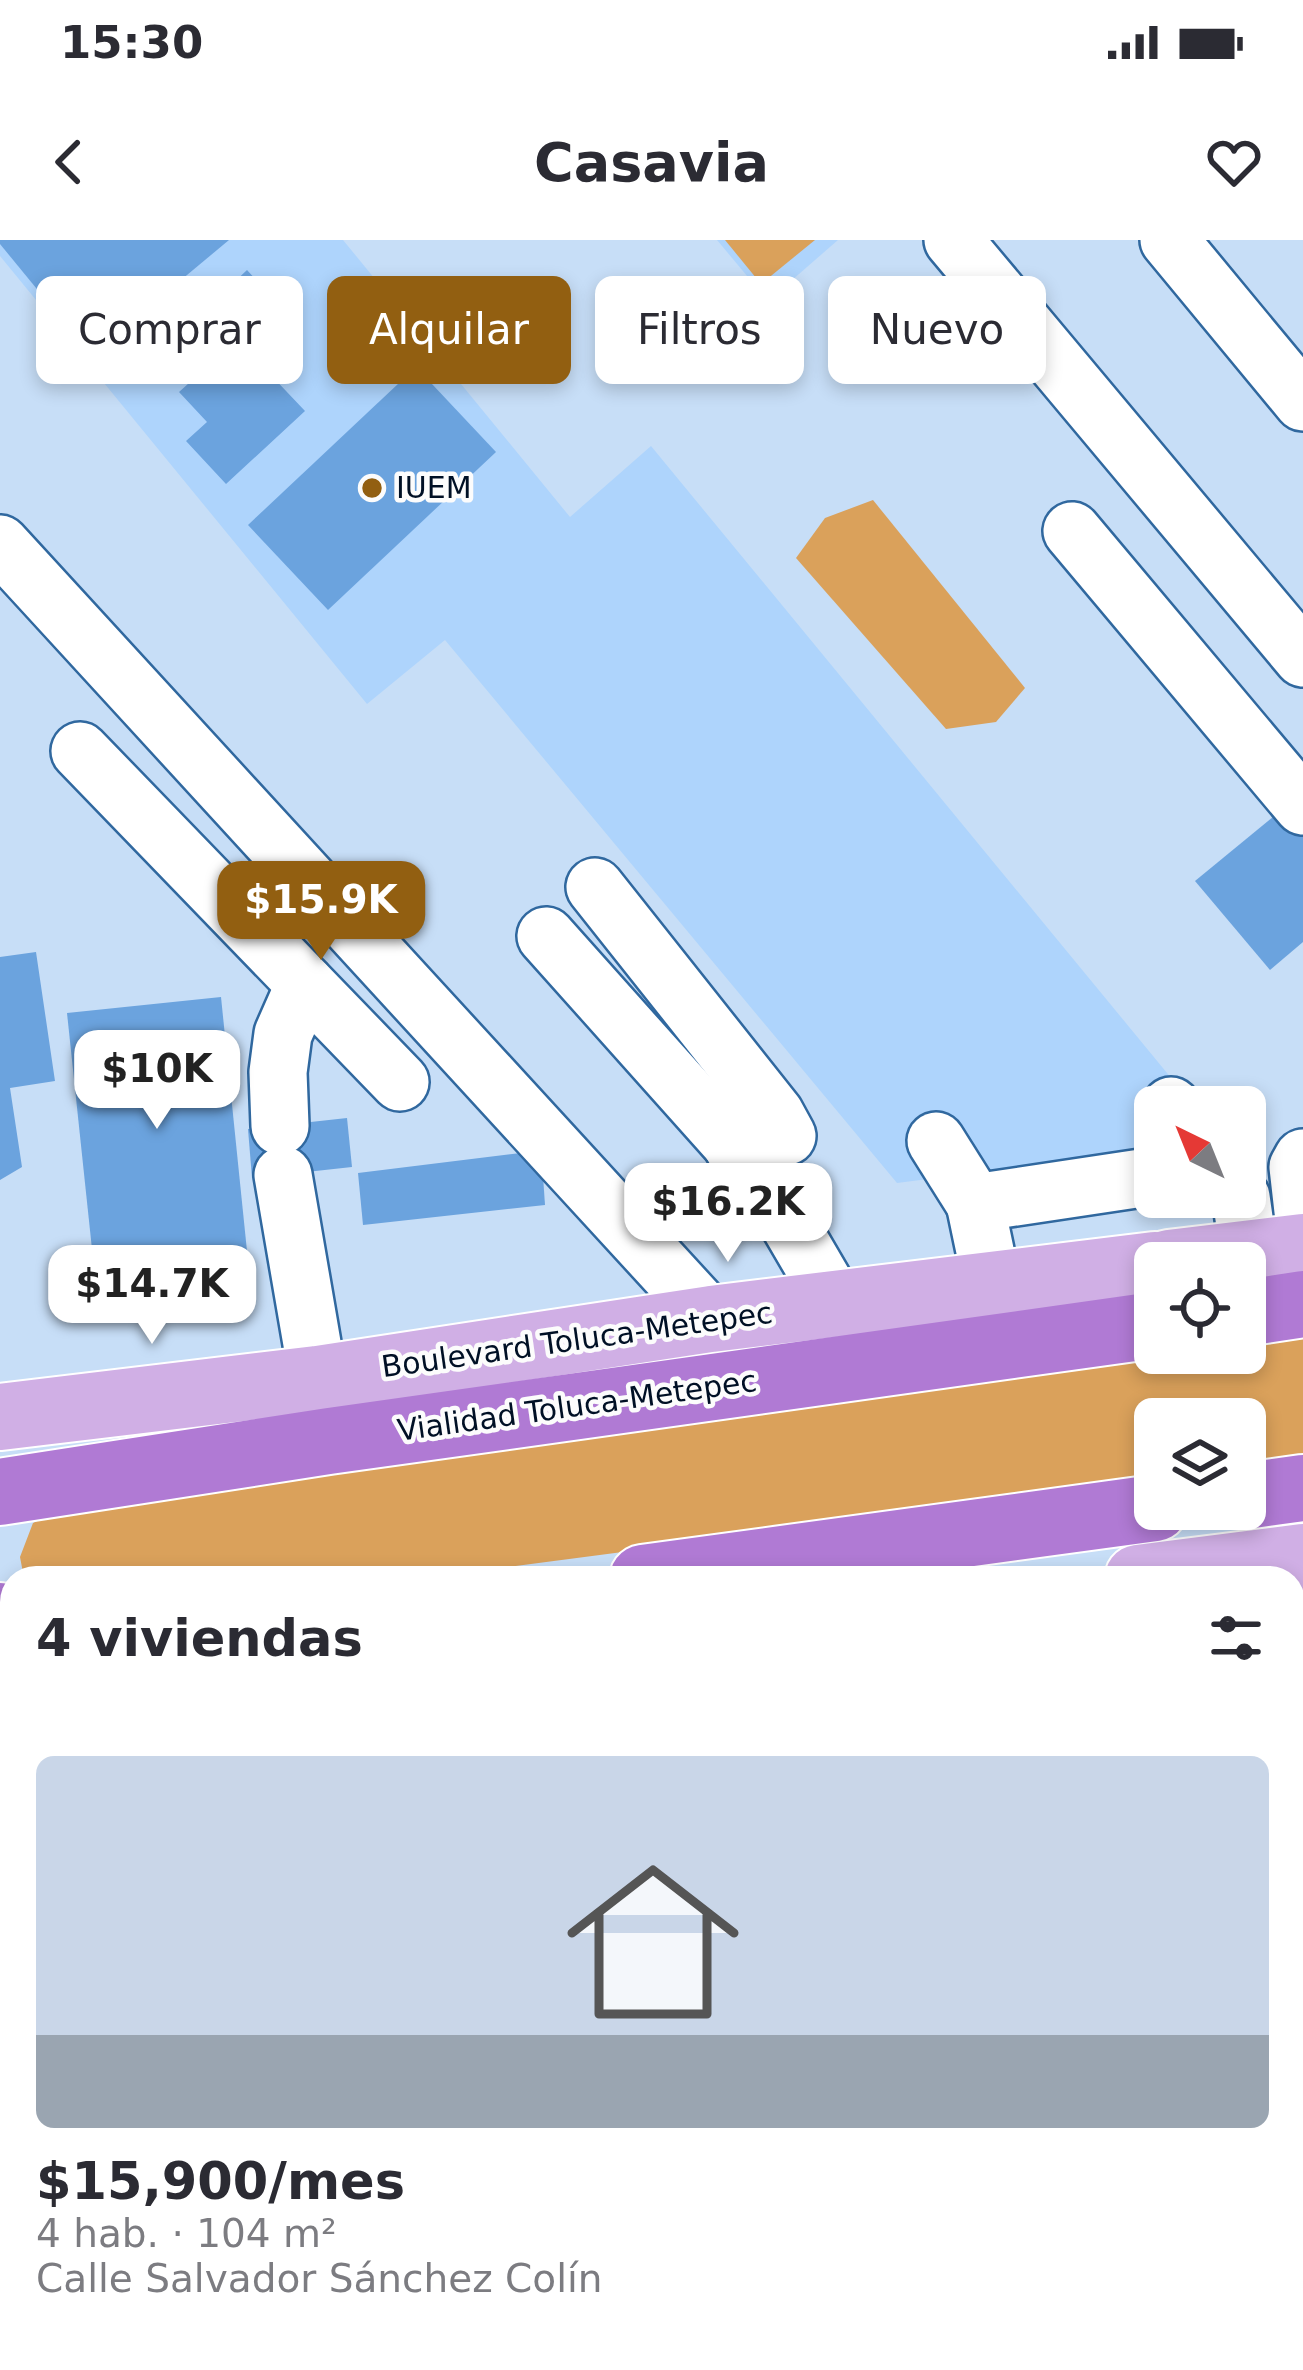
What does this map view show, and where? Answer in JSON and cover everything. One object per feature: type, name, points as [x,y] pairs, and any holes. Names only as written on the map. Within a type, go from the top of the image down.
[{"type":"highway","points":[[1266,1260],[1303,1304]]},
{"type":"highway","name":"Vialidad Toluca-Metepec","points":[[4,1499],[323,1410],[1134,1327]]},
{"type":"highway","points":[[1266,1493],[1303,1488]]},
{"type":"highway","points":[[731,1566],[1134,1511]]},
{"type":"main road","name":"Boulevard Toluca-Metepec","points":[[0,1417],[323,1410],[711,1319],[1134,1268]]},
{"type":"main road","points":[[1246,1566],[1303,1557]]},
{"type":"street","points":[[953,240],[1303,658]]},
{"type":"street","points":[[1169,240],[1303,402]]},
{"type":"street","points":[[1072,531],[1303,806]]},
{"type":"street","points":[[0,544],[711,1319]]},
{"type":"street","points":[[80,752],[400,1082]]},
{"type":"street","points":[[596,887],[775,1114],[787,1136],[733,1148]]},
{"type":"street","points":[[547,936],[755,1170],[836,1304]]},
{"type":"street","points":[[305,984],[283,1034],[278,1072],[282,1150],[323,1410]]},
{"type":"street","points":[[936,1141],[975,1203],[992,1285]]},
{"type":"street","points":[[1303,1158],[1298,1167],[1303,1211]]},
{"type":"street","points":[[975,1203],[1134,1179]]},
{"type":"shaded area","points":[[0,240],[343,240],[373,276],[327,276],[327,384],[461,384],[570,517],[651,446],[1178,1086],[1134,1086],[1134,1153],[897,1183],[445,640],[367,704],[105,384],[303,384],[303,276],[36,276],[36,300],[0,256]]},
{"type":"shaded area","points":[[717,240],[838,240],[797,276],[747,276]]},
{"type":"shaded area","points":[[725,240],[815,240],[771,276],[754,276]]},
{"type":"shaded area","points":[[873,500],[1025,688],[996,722],[946,729],[796,558],[825,518]]},
{"type":"shaded area","points":[[1303,1325],[1303,1462],[1266,1467],[1266,1398],[1134,1398],[1134,1485],[516,1566],[22,1566],[20,1557],[33,1523],[66,1507],[1134,1356],[1134,1374],[1266,1374],[1266,1330]]},
{"type":"building","points":[[0,240],[229,240],[186,276],[36,276],[36,288]]},
{"type":"building","points":[[188,384],[279,384],[305,411],[226,484],[186,441],[207,422],[179,392]]},
{"type":"building","name":"IUEM","points":[[398,384],[432,384],[496,452],[328,610],[248,525]]},
{"type":"building","points":[[1290,803],[1303,819],[1303,942],[1270,970],[1195,881]]},
{"type":"building","points":[[36,952],[55,1081],[10,1088],[22,1167],[0,1180],[0,957]]},
{"type":"building","points":[[221,997],[247,1251],[94,1268],[67,1013]]},
{"type":"building","points":[[347,1118],[352,1167],[252,1178],[248,1129]]},
{"type":"building","points":[[521,1153],[543,1176],[545,1205],[363,1225],[358,1173]]},
{"type":"place","name":"IUEM","points":[[372,488]]}]
